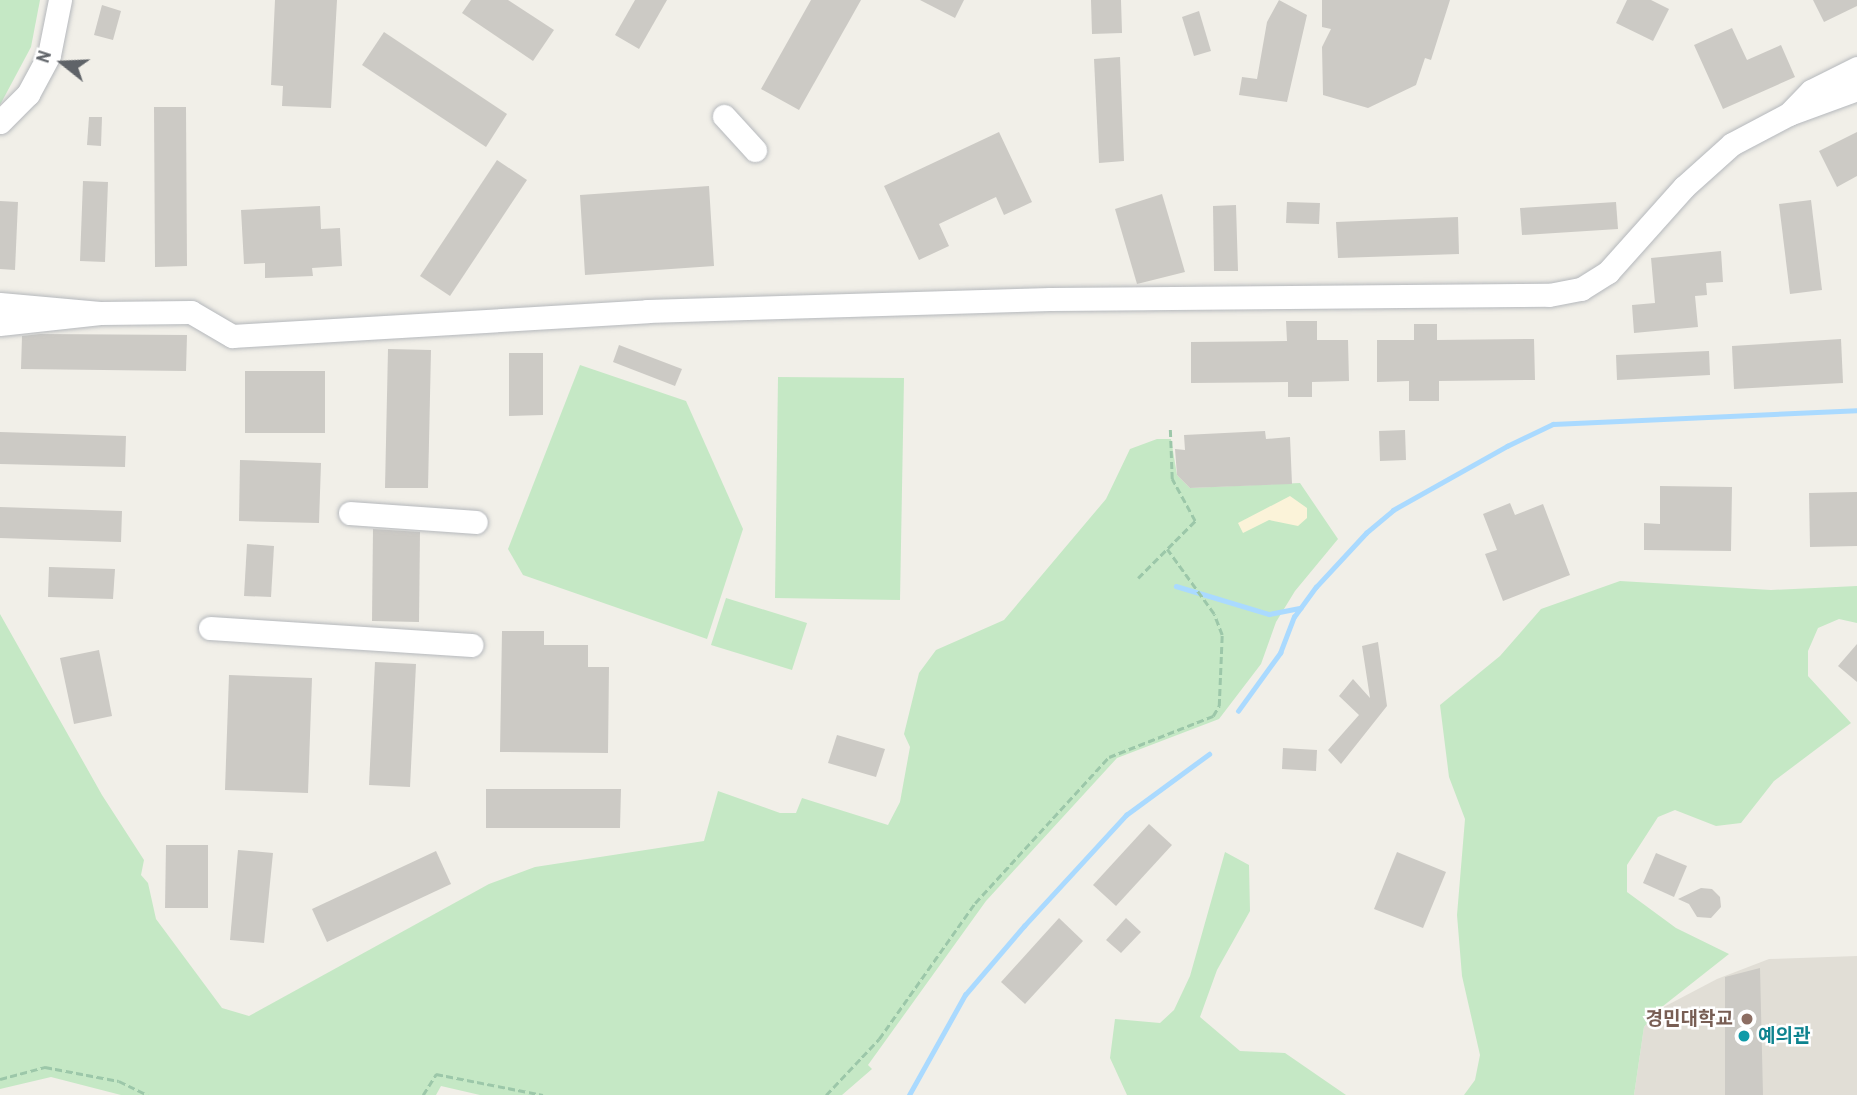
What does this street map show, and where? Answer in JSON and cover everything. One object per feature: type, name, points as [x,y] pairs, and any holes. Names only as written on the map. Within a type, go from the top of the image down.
[{"type":"street","points":[[0,122],[28,94],[49,55],[60,0]]},
{"type":"street","points":[[1788,114],[1811,91],[1857,68]]},
{"type":"street","points":[[0,324],[100,313],[191,312],[232,336],[660,310],[1050,299],[1549,295],[1581,289],[1608,272],[1685,187],[1732,144],[1788,114],[1857,89]]},
{"type":"street","points":[[724,116],[755,150]]},
{"type":"street","points":[[0,304],[100,313]]},
{"type":"street","points":[[350,513],[477,522]]},
{"type":"street","points":[[209,628],[471,645]]},
{"type":"path","points":[[1138,578],[1195,521],[1172,479],[1170,427]]},
{"type":"path","points":[[826,1095],[879,1039],[975,903],[1109,757],[1213,716],[1219,706],[1222,635],[1214,614],[1167,549]]},
{"type":"path","points":[[0,1079],[46,1067],[119,1080],[148,1095]]},
{"type":"path","points":[[423,1095],[436,1074],[542,1095]]},
{"type":"shaded area","name":"경민대학교","points":[[1857,956],[1857,1095],[1634,1095],[1644,1027],[1658,1010],[1717,979],[1769,959]]},
{"type":"green space","points":[[0,0],[40,0],[31,47],[0,105]]},
{"type":"green space","points":[[580,365],[686,401],[743,529],[707,639],[523,575],[508,549]]},
{"type":"green space","points":[[778,377],[904,378],[900,600],[775,598]]},
{"type":"green space","points":[[1157,439],[1171,439],[1177,475],[1190,488],[1300,483],[1338,539],[1295,591],[1276,622],[1261,664],[1219,719],[1117,758],[986,901],[868,1065],[872,1069],[842,1095],[480,1095],[441,1086],[436,1095],[121,1095],[51,1077],[0,1089],[0,614],[102,795],[144,860],[141,875],[148,883],[156,919],[222,1008],[249,1016],[489,884],[535,867],[704,841],[718,791],[780,813],[796,813],[802,798],[888,825],[900,802],[910,747],[904,734],[919,673],[936,650],[1004,620],[1106,499],[1130,449]]},
{"type":"green space","points":[[1620,581],[1771,590],[1857,586],[1857,623],[1839,619],[1818,628],[1808,651],[1808,676],[1851,723],[1774,781],[1741,823],[1716,826],[1675,810],[1658,817],[1627,865],[1627,892],[1676,928],[1729,954],[1658,1010],[1644,1027],[1634,1095],[1464,1095],[1475,1080],[1480,1055],[1462,976],[1457,915],[1465,819],[1449,777],[1440,705],[1500,656],[1541,609]]},
{"type":"green space","points":[[726,598],[807,623],[792,670],[711,645]]},
{"type":"green space","points":[[1225,852],[1249,865],[1250,911],[1217,970],[1200,1017],[1240,1051],[1285,1053],[1346,1095],[1127,1095],[1110,1058],[1115,1019],[1160,1023],[1174,1010],[1190,976]]},
{"type":"sand","points":[[1290,496],[1307,508],[1307,518],[1298,526],[1269,520],[1243,533],[1238,523]]},
{"type":"building","points":[[275,0],[337,0],[331,108],[282,106],[283,86],[271,85]]},
{"type":"building","points":[[471,0],[508,0],[554,30],[533,61],[462,13]]},
{"type":"building","points":[[635,0],[667,0],[639,49],[615,35]]},
{"type":"building","points":[[811,0],[861,0],[799,110],[761,89]]},
{"type":"building","points":[[920,0],[964,0],[955,18]]},
{"type":"building","points":[[1091,0],[1121,0],[1122,33],[1092,34]]},
{"type":"building","points":[[1279,0],[1307,15],[1287,102],[1239,95],[1242,77],[1257,79],[1267,22]]},
{"type":"building","points":[[1322,0],[1450,0],[1431,60],[1425,58],[1416,85],[1368,108],[1323,95],[1322,47],[1331,29],[1322,27]]},
{"type":"building","points":[[1627,0],[1651,0],[1669,9],[1653,41],[1616,23]]},
{"type":"building","points":[[1813,0],[1857,0],[1857,6],[1824,22]]},
{"type":"building","points":[[102,5],[121,11],[113,40],[94,35]]},
{"type":"building","points":[[1199,11],[1211,51],[1194,56],[1182,17]]},
{"type":"building","points":[[1732,28],[1747,60],[1781,45],[1795,77],[1723,109],[1694,45]]},
{"type":"building","points":[[384,32],[507,114],[486,147],[362,65]]},
{"type":"building","points":[[1120,57],[1124,161],[1099,163],[1094,59]]},
{"type":"building","points":[[154,107],[186,107],[187,266],[155,267]]},
{"type":"building","points":[[89,117],[102,117],[101,146],[87,145]]},
{"type":"building","points":[[999,132],[1032,202],[1004,215],[996,197],[939,224],[949,246],[919,260],[884,186]]},
{"type":"building","points":[[1857,132],[1857,176],[1837,187],[1819,151]]},
{"type":"building","points":[[497,160],[527,180],[450,296],[420,276]]},
{"type":"building","points":[[83,181],[108,182],[105,262],[80,261]]},
{"type":"building","points":[[709,186],[714,266],[585,275],[580,195]]},
{"type":"building","points":[[1162,194],[1185,272],[1137,284],[1115,209]]},
{"type":"building","points":[[1811,200],[1822,290],[1790,294],[1779,204]]},
{"type":"building","points":[[0,201],[18,202],[15,270],[0,269]]},
{"type":"building","points":[[1287,202],[1320,203],[1319,224],[1286,223]]},
{"type":"building","points":[[1616,202],[1618,229],[1522,235],[1520,208]]},
{"type":"building","points":[[1236,205],[1238,271],[1214,271],[1213,206]]},
{"type":"building","points":[[320,206],[321,229],[340,228],[342,266],[312,268],[313,276],[265,278],[265,263],[244,264],[241,210]]},
{"type":"building","points":[[1458,217],[1459,254],[1338,258],[1336,222]]},
{"type":"building","points":[[1721,251],[1723,282],[1706,283],[1707,295],[1695,296],[1698,327],[1634,333],[1632,305],[1655,303],[1651,258]]},
{"type":"building","points":[[1286,321],[1317,321],[1317,340],[1348,340],[1349,381],[1312,382],[1312,397],[1288,397],[1288,382],[1191,383],[1191,342],[1287,341]]},
{"type":"building","points":[[1414,324],[1437,324],[1437,340],[1534,339],[1535,380],[1439,381],[1439,401],[1409,401],[1409,381],[1377,382],[1377,340],[1414,340]]},
{"type":"building","points":[[187,335],[186,371],[21,369],[22,336]]},
{"type":"building","points":[[1841,339],[1843,383],[1734,389],[1732,346]]},
{"type":"building","points":[[619,345],[682,369],[675,386],[613,362]]},
{"type":"building","points":[[388,349],[431,350],[428,488],[385,488]]},
{"type":"building","points":[[1709,351],[1710,375],[1617,380],[1616,355]]},
{"type":"building","points":[[509,353],[543,353],[543,415],[509,416]]},
{"type":"building","points":[[245,371],[325,371],[325,433],[245,433]]},
{"type":"building","points":[[1405,430],[1406,460],[1380,461],[1379,431]]},
{"type":"building","points":[[1265,431],[1266,439],[1290,437],[1292,484],[1190,488],[1177,475],[1175,449],[1185,450],[1184,435]]},
{"type":"building","points":[[0,432],[126,436],[125,467],[0,464]]},
{"type":"building","points":[[240,460],[321,463],[319,523],[239,521]]},
{"type":"building","points":[[1660,486],[1732,487],[1731,551],[1644,550],[1644,523],[1660,524]]},
{"type":"building","points":[[1857,492],[1857,546],[1810,547],[1809,493]]},
{"type":"building","points":[[1510,503],[1515,515],[1543,504],[1570,575],[1503,601],[1485,554],[1497,550],[1483,514]]},
{"type":"building","points":[[0,507],[122,511],[121,542],[0,538]]},
{"type":"building","points":[[373,529],[420,532],[419,622],[372,621]]},
{"type":"building","points":[[247,544],[274,546],[271,597],[244,596]]},
{"type":"building","points":[[49,567],[115,569],[113,599],[48,597]]},
{"type":"building","points":[[502,631],[544,631],[544,645],[588,645],[588,667],[609,667],[608,753],[500,752]]},
{"type":"building","points":[[1378,642],[1387,706],[1341,764],[1328,750],[1359,715],[1339,696],[1353,679],[1370,698],[1362,646]]},
{"type":"building","points":[[1857,644],[1857,682],[1838,666]]},
{"type":"building","points":[[99,650],[112,716],[74,724],[60,658]]},
{"type":"building","points":[[375,662],[416,664],[410,787],[369,785]]},
{"type":"building","points":[[229,675],[312,678],[308,793],[225,790]]},
{"type":"building","points":[[837,735],[885,749],[876,777],[828,763]]},
{"type":"building","points":[[1283,748],[1317,750],[1316,771],[1282,769]]},
{"type":"building","points":[[486,789],[621,789],[620,828],[486,828]]},
{"type":"building","points":[[1149,824],[1172,845],[1116,906],[1093,885]]},
{"type":"building","points":[[166,845],[208,845],[208,908],[165,908]]},
{"type":"building","points":[[238,850],[273,853],[264,943],[230,940]]},
{"type":"building","points":[[436,851],[451,884],[327,942],[312,909]]},
{"type":"building","points":[[1397,852],[1446,872],[1423,928],[1374,909]]},
{"type":"building","points":[[1656,853],[1687,866],[1674,897],[1643,883]]},
{"type":"building","points":[[1701,888],[1712,889],[1720,897],[1721,907],[1711,918],[1697,917],[1689,904],[1678,899]]},
{"type":"building","points":[[1059,918],[1083,941],[1025,1004],[1001,982]]},
{"type":"building","points":[[1126,918],[1141,932],[1121,953],[1106,940]]},
{"type":"building","name":"예의관","points":[[1760,968],[1763,1095],[1725,1095],[1725,977]]},
{"type":"waterway","points":[[1238,711],[1280,653],[1294,617],[1316,587],[1366,533],[1393,510],[1507,446],[1553,424],[1857,410]]},
{"type":"waterway","points":[[1176,586],[1269,614],[1300,608]]},
{"type":"waterway","points":[[909,1095],[965,995],[1024,926],[1126,815],[1209,754]]},
{"type":"place","name":"경민대학교","points":[[1747,1019]]},
{"type":"place","name":"예의관","points":[[1744,1036]]}]
